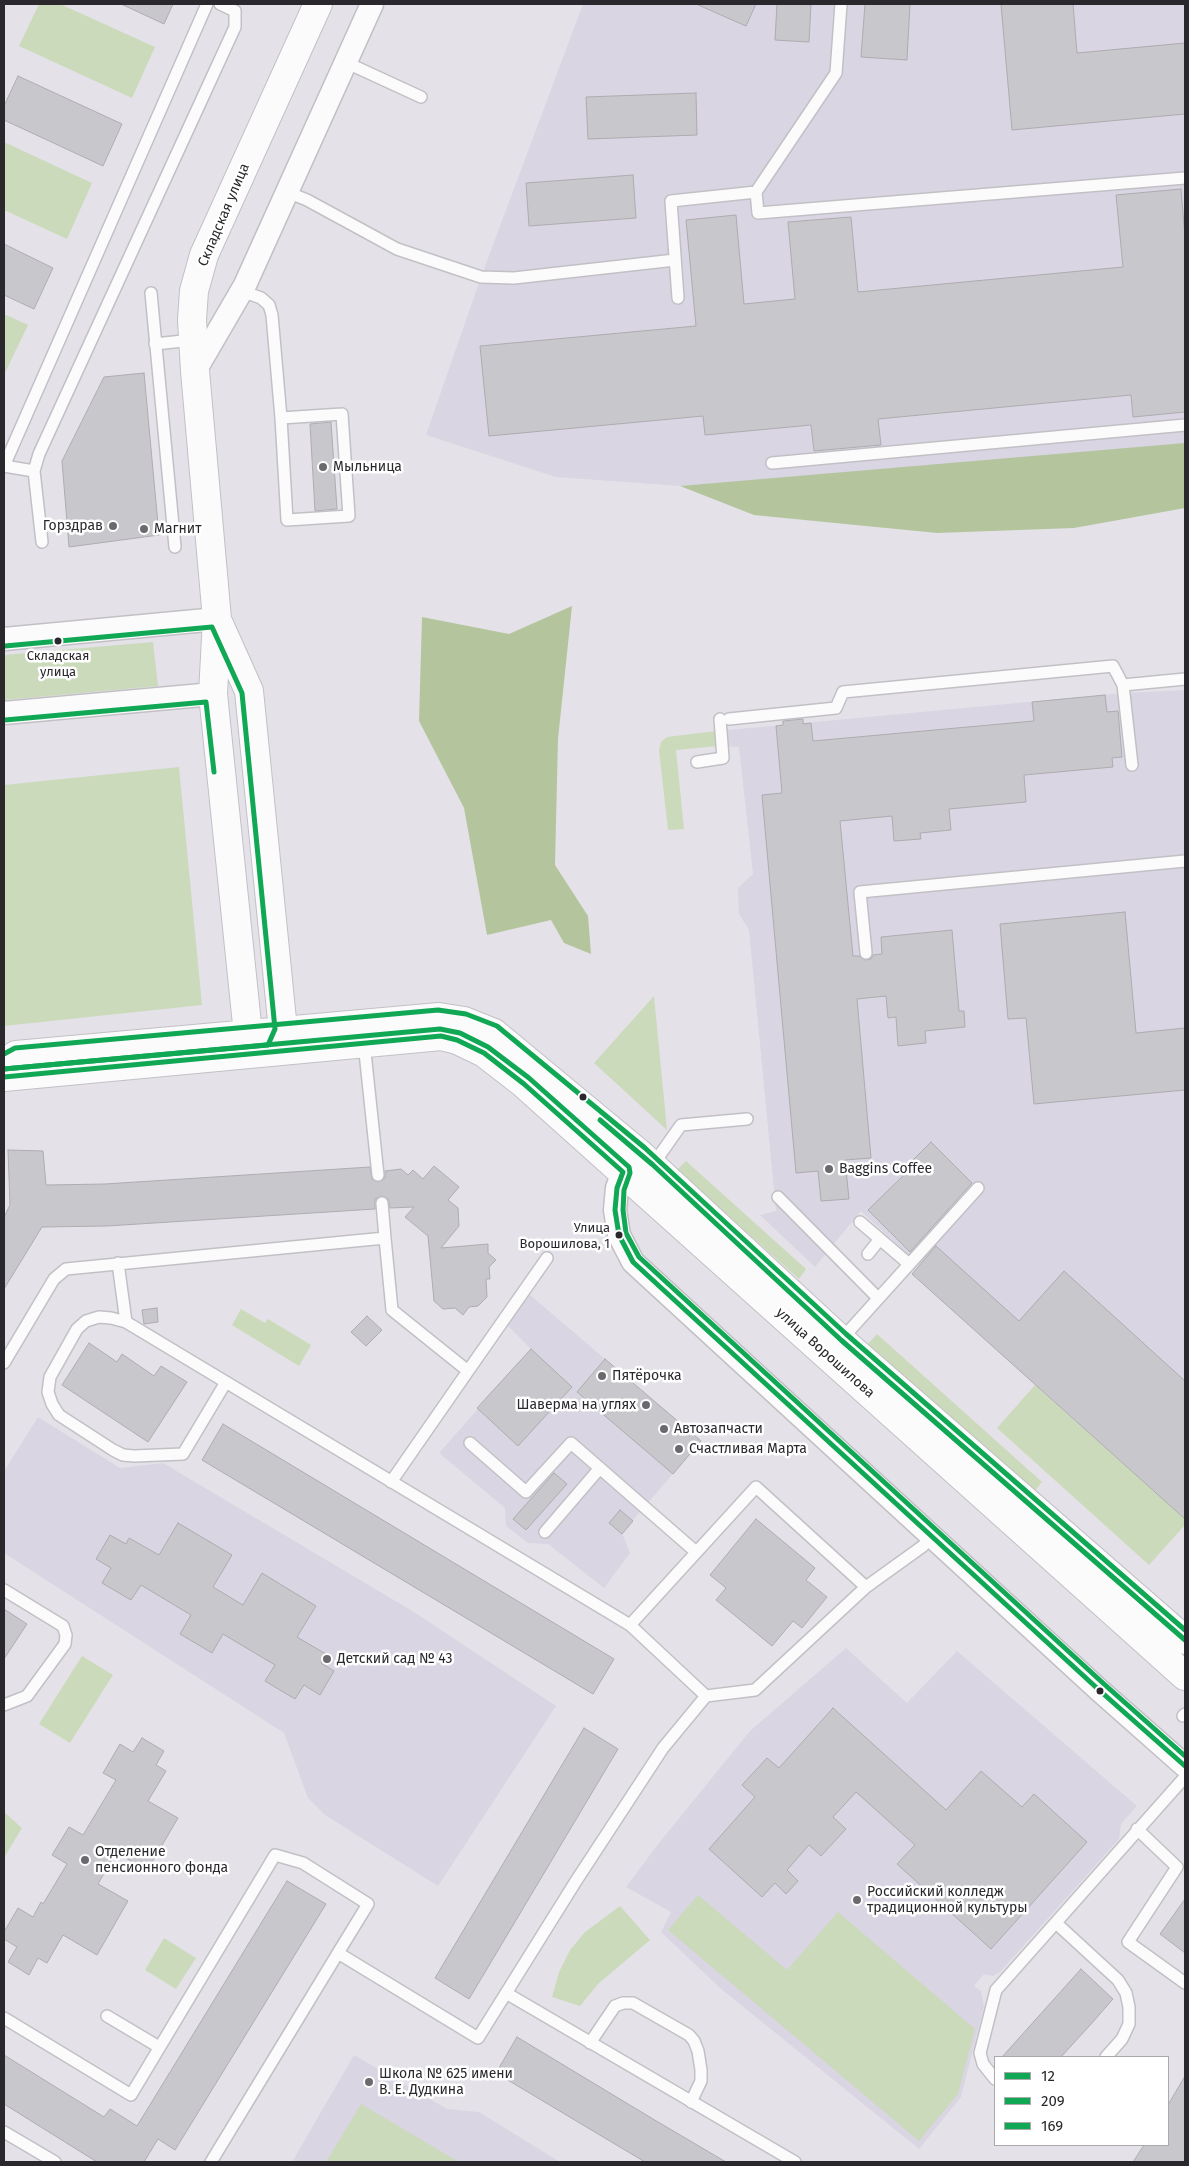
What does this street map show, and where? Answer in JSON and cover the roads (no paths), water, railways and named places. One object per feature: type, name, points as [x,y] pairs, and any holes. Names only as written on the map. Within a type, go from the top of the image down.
[{"type":"street","name":"Складская улица","points":[[248,1034],[213,694],[217,619],[192,340],[194,291],[204,255],[318,4]]},
{"type":"street","points":[[195,371],[242,291],[372,4]]},
{"type":"street","name":"Складская улица","points":[[217,619],[249,691],[278,1041]]},
{"type":"street","points":[[4,639],[217,619]]},
{"type":"street","points":[[4,712],[249,691]]},
{"type":"street","points":[[4,1077],[278,1041],[439,1017],[460,1031]]},
{"type":"street","points":[[4,1063],[16,1055],[248,1034],[278,1041],[364,1044],[441,1036],[460,1031]]},
{"type":"street","name":"улица Ворошилова","points":[[460,1031],[494,1033],[638,1169],[834,1347],[1185,1676]]},
{"type":"street","points":[[638,1169],[617,1188],[615,1210],[619,1235],[633,1262],[1093,1685],[1185,1766]]},
{"type":"street","name":"улица Ворошилова","points":[[834,1347],[1185,1640]]},
{"type":"lane","points":[[34,471],[4,466],[207,4]]},
{"type":"lane","points":[[42,542],[34,471],[43,446],[235,26],[235,11],[220,4]]},
{"type":"lane","points":[[841,4],[836,72],[756,192],[758,214],[1185,178]]},
{"type":"lane","points":[[345,62],[421,98]]},
{"type":"lane","points":[[287,192],[307,200],[397,249],[481,277],[514,278],[675,260]]},
{"type":"lane","points":[[678,298],[671,201],[756,192]]},
{"type":"lane","points":[[242,291],[261,298],[269,305],[272,315],[287,520],[349,516],[342,414],[281,418]]},
{"type":"lane","points":[[151,293],[175,548]]},
{"type":"lane","points":[[155,344],[192,340]]},
{"type":"lane","points":[[772,463],[1185,425]]},
{"type":"lane","points":[[697,762],[723,758],[724,719],[836,708],[843,692],[1113,666],[1123,685],[1132,765]]},
{"type":"lane","points":[[1123,685],[1185,679]]},
{"type":"lane","points":[[866,953],[860,892],[1185,861]]},
{"type":"lane","points":[[364,1044],[378,1175]]},
{"type":"lane","points":[[638,1169],[681,1126],[747,1119]]},
{"type":"lane","points":[[834,1347],[978,1188]]},
{"type":"lane","points":[[778,1197],[878,1298]]},
{"type":"lane","points":[[382,1203],[392,1310],[468,1371]]},
{"type":"lane","points":[[860,1222],[909,1264]]},
{"type":"lane","points":[[4,1363],[54,1279],[66,1269],[385,1238]]},
{"type":"lane","points":[[868,1254],[880,1239]]},
{"type":"lane","points":[[392,1482],[547,1258]]},
{"type":"lane","points":[[118,1263],[126,1322]]},
{"type":"lane","points":[[226,1382],[183,1454],[123,1455],[59,1415],[52,1404],[48,1392],[50,1377],[77,1329],[86,1321],[98,1317],[126,1322],[226,1382],[630,1625],[706,1696]]},
{"type":"lane","points":[[470,1443],[526,1492],[571,1443],[696,1552]]},
{"type":"lane","points":[[545,1532],[600,1468]]},
{"type":"lane","points":[[630,1625],[756,1487],[866,1587]]},
{"type":"lane","points":[[338,1953],[478,2038],[663,1748],[706,1696],[755,1690],[866,1587],[923,1546],[932,1536]]},
{"type":"lane","points":[[4,1590],[63,1626],[66,1635],[65,1644],[27,1696],[4,1705]]},
{"type":"lane","points":[[994,2078],[983,2064],[980,2053],[996,1990],[1185,1777]]},
{"type":"lane","points":[[1138,1829],[1181,1870],[1128,1942],[1185,1983]]},
{"type":"lane","points":[[4,2018],[131,2095],[275,1855],[303,1863],[368,1904],[211,2162]]},
{"type":"lane","points":[[1056,1924],[1118,1980],[1126,1993],[1129,2007],[1129,2024],[1122,2039],[1107,2056]]},
{"type":"lane","points":[[506,1993],[794,2162]]},
{"type":"lane","points":[[590,2043],[616,2006],[623,2003],[633,2003],[689,2035],[698,2050],[701,2070],[701,2081],[691,2102]]},
{"type":"lane","points":[[107,2016],[159,2047]]},
{"type":"lane","points":[[4,2132],[55,2162]]},
{"type":"place","name":"Мыльница","points":[[323,467]]},
{"type":"place","name":"Горздрав","points":[[113,526]]},
{"type":"place","name":"Магнит","points":[[144,529]]},
{"type":"place","name":"Складская улица","points":[[58,641]]},
{"type":"place","name":"Baggins Coffee","points":[[829,1169]]},
{"type":"place","name":"Улица Ворошилова, 1","points":[[619,1235]]},
{"type":"place","name":"Пятёрочка","points":[[602,1376]]},
{"type":"place","name":"Шаверма на углях","points":[[646,1405]]},
{"type":"place","name":"Автозапчасти","points":[[664,1429]]},
{"type":"place","name":"Счастливая Марта","points":[[679,1449]]},
{"type":"place","name":"Детский сад № 43","points":[[327,1659]]},
{"type":"place","name":"Отделение пенсионного фонда","points":[[85,1860]]},
{"type":"place","name":"Российский колледж традиционной культуры","points":[[857,1900]]},
{"type":"place","name":"Школа № 625 имени В. Е. Дудкина","points":[[369,2082]]}]
